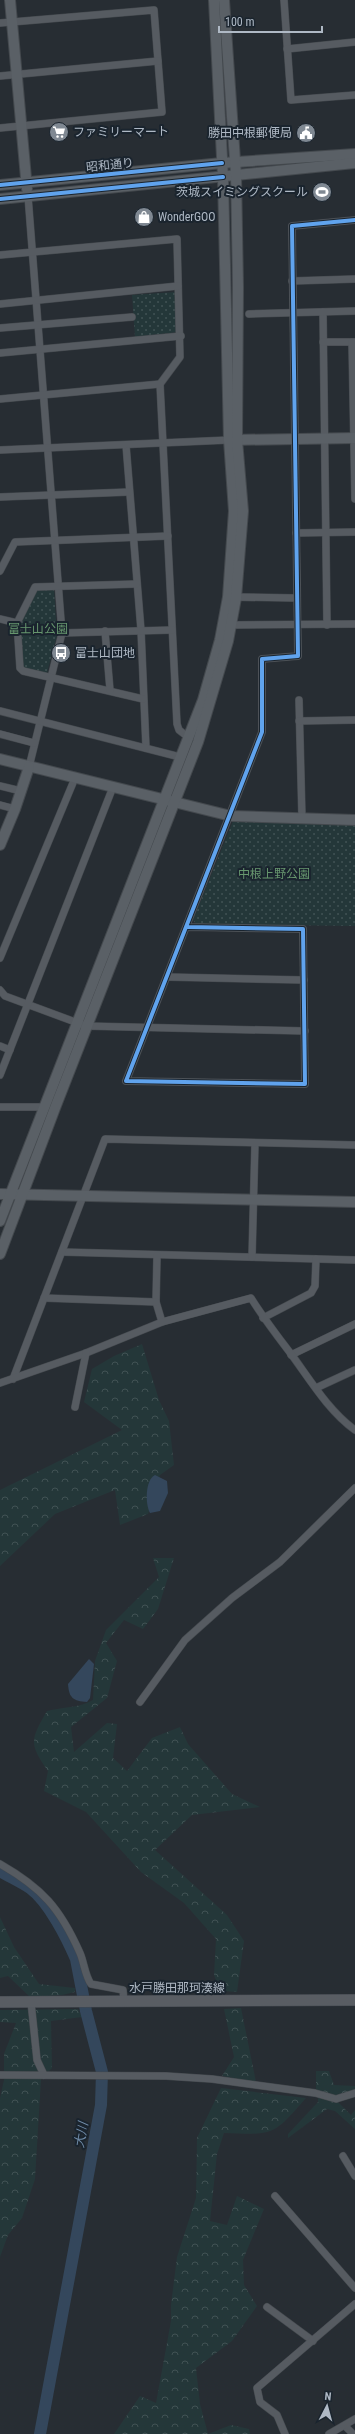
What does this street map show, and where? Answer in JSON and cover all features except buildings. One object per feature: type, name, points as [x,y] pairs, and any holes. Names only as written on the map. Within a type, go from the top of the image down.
[{"type":"main road","name":"水戸勝田那珂湊線","points":[[0,2002],[355,2000]]},
{"type":"street","points":[[0,845],[15,809],[29,767],[62,633],[50,495],[48,449],[27,183],[10,0]]},
{"type":"street","points":[[0,1221],[5,1194],[82,1025],[174,802],[211,702],[231,626],[234,511],[233,440],[223,177],[214,0]]},
{"type":"street","points":[[224,0],[236,175],[238,287],[233,440]]},
{"type":"street","points":[[284,0],[291,100],[355,95]]},
{"type":"street","points":[[0,23],[154,10],[162,112],[0,128]]},
{"type":"street","points":[[287,49],[355,42]]},
{"type":"street","points":[[0,76],[158,61]]},
{"type":"street","name":"昭和通り","points":[[0,185],[222,163],[355,154]]},
{"type":"street","name":"昭和通り","points":[[0,199],[355,163]]},
{"type":"street","points":[[188,927],[303,929],[305,1084],[126,1081],[188,927],[262,732],[262,659],[298,656],[292,226],[355,220]]},
{"type":"street","points":[[0,255],[177,238],[180,357],[160,384],[177,724],[178,730],[188,736]]},
{"type":"street","points":[[292,281],[355,279]]},
{"type":"street","points":[[0,304],[178,286]]},
{"type":"street","points":[[249,314],[355,311]]},
{"type":"street","points":[[323,312],[323,437],[327,625]]},
{"type":"street","points":[[0,328],[132,316]]},
{"type":"street","points":[[0,353],[180,336]]},
{"type":"street","points":[[323,342],[354,342],[355,499]]},
{"type":"street","points":[[0,399],[160,384]]},
{"type":"street","points":[[0,450],[233,440],[294,440],[323,437],[354,438]]},
{"type":"street","points":[[126,445],[134,537],[136,584],[141,630],[146,748]]},
{"type":"street","points":[[0,497],[129,492]]},
{"type":"street","points":[[296,533],[355,532]]},
{"type":"street","points":[[0,570],[16,542],[168,536]]},
{"type":"street","points":[[136,584],[35,587],[17,623],[20,668],[23,671],[51,676],[143,699]]},
{"type":"street","points":[[232,598],[296,598]]},
{"type":"street","points":[[0,1254],[23,1194],[163,799],[203,700],[232,598]]},
{"type":"street","points":[[0,619],[17,623]]},
{"type":"street","points":[[231,626],[355,624]]},
{"type":"street","points":[[62,633],[172,630]]},
{"type":"street","points":[[105,631],[110,690]]},
{"type":"street","points":[[299,700],[302,818]]},
{"type":"street","points":[[0,711],[180,757]]},
{"type":"street","points":[[299,721],[355,720]]},
{"type":"street","points":[[0,734],[34,743]]},
{"type":"street","points":[[0,759],[230,816],[355,820]]},
{"type":"street","points":[[0,958],[74,778]]},
{"type":"street","points":[[0,786],[21,791]]},
{"type":"street","points":[[0,1075],[113,787]]},
{"type":"street","points":[[0,805],[15,809]]},
{"type":"street","points":[[168,977],[304,980]]},
{"type":"street","points":[[0,990],[5,996],[82,1025],[305,1032]]},
{"type":"street","points":[[0,1046],[10,1050]]},
{"type":"street","points":[[0,1106],[45,1107]]},
{"type":"street","points":[[13,1379],[105,1139],[355,1145]]},
{"type":"street","points":[[252,1257],[255,1143]]},
{"type":"street","points":[[5,1194],[355,1202]]},
{"type":"street","points":[[62,1252],[157,1256],[355,1260]]},
{"type":"street","points":[[157,1256],[156,1302],[162,1322]]},
{"type":"street","points":[[263,1318],[311,1293],[316,1286],[316,1259]]},
{"type":"street","points":[[44,1298],[156,1302]]},
{"type":"street","points":[[0,1383],[86,1353],[162,1322],[251,1298],[263,1318],[316,1388],[342,1419],[354,1429]]},
{"type":"street","points":[[291,1355],[355,1324]]},
{"type":"street","points":[[75,1407],[86,1353]]},
{"type":"street","points":[[316,1388],[355,1370]]},
{"type":"street","points":[[140,1702],[185,1640],[232,1598],[280,1562],[355,1488]]},
{"type":"street","points":[[0,1864],[28,1880],[51,1903],[80,1953],[91,1984],[123,1990],[124,2002]]},
{"type":"street","points":[[31,2002],[37,2060],[44,2075]]},
{"type":"street","points":[[0,2075],[212,2079],[315,2093],[336,2099],[355,2093]]},
{"type":"street","points":[[343,2156],[355,2176]]},
{"type":"street","points":[[275,2196],[355,2288]]},
{"type":"street","points":[[285,2434],[277,2415],[260,2402],[257,2388],[355,2304]]},
{"type":"street","points":[[267,2307],[313,2341]]},
{"type":"street","points":[[329,2434],[355,2419]]},
{"type":"street","points":[[345,2426],[353,2434]]},
{"type":"green space","points":[[176,292],[178,332],[135,337],[132,295]]},
{"type":"green space","name":"富士山公園","points":[[36,589],[54,589],[57,635],[47,673],[22,668],[20,623]]},
{"type":"green space","name":"中根上野公園","points":[[233,821],[355,824],[355,926],[196,924],[193,920]]},
{"type":"green space","points":[[142,1344],[159,1400],[169,1421],[174,1465],[160,1475],[148,1514],[120,1525],[115,1490],[55,1514],[0,1566],[0,1490],[122,1430],[84,1402],[92,1369],[114,1356]]},
{"type":"green space","points":[[153,1558],[174,1558],[158,1609],[143,1629],[124,1620],[106,1643],[117,1661],[107,1698],[71,1727],[74,1752],[107,1723],[117,1724],[113,1758],[127,1771],[152,1738],[180,1727],[188,1744],[232,1794],[260,1807],[192,1815],[155,1850],[227,1915],[244,1941],[237,1992],[220,1991],[214,1975],[216,1939],[184,1903],[141,1872],[86,1812],[44,1791],[48,1771],[37,1754],[35,1747],[35,1735],[47,1711],[77,1706],[93,1700],[95,1661],[106,1630],[159,1577]]},
{"type":"green space","points":[[0,1917],[14,1947],[39,1984],[75,1988],[75,1992],[62,1995],[30,1997],[8,1976],[0,1978]]},
{"type":"green space","points":[[241,2008],[256,2082],[222,2076],[234,2057],[224,2009]]},
{"type":"green space","points":[[78,2009],[82,2017],[51,2021],[52,2068],[41,2079],[35,2179],[22,2218],[8,2235],[0,2257],[0,2098],[4,2080],[4,2054],[16,2023],[0,2022],[0,2010]]},
{"type":"green space","points":[[316,2071],[329,2071],[334,2085],[355,2086],[355,2091],[338,2097],[316,2091]]},
{"type":"green space","points":[[221,2088],[306,2098],[286,2120],[271,2130],[253,2134],[224,2133],[217,2154],[210,2221],[227,2225],[237,2196],[264,2209],[243,2260],[244,2285],[257,2306],[232,2341],[196,2368],[200,2404],[208,2434],[114,2434],[140,2396],[156,2403],[171,2321],[171,2305],[177,2257],[196,2198],[197,2138]]},
{"type":"green space","points":[[318,2096],[337,2101],[351,2115],[355,2110],[355,2129],[335,2111],[327,2109],[288,2138],[288,2134],[318,2102]]},
{"type":"green space","points":[[231,2425],[249,2429],[250,2434],[208,2434]]},
{"type":"water","points":[[155,1475],[167,1481],[168,1493],[160,1511],[150,1513],[147,1504],[147,1492],[149,1482]]},
{"type":"water","points":[[89,1659],[94,1664],[90,1698],[87,1702],[78,1701],[75,1700],[69,1693],[68,1684]]},
{"type":"waterway","name":"大川","points":[[0,1871],[27,1886],[37,1894],[51,1911],[68,1941],[76,1959],[86,2011],[102,2072],[101,2105],[40,2434]]},
{"type":"cycle path","points":[[0,185],[222,163]]},
{"type":"cycle path","points":[[0,199],[223,177]]},
{"type":"cycle path","points":[[188,927],[303,929],[305,1084],[126,1081],[262,732],[262,659],[298,656],[292,226],[355,220]]},
{"type":"place","name":"ファミリーマート","points":[[59,132]]},
{"type":"place","name":"勝田中根郵便局","points":[[306,133]]},
{"type":"place","name":"茨城スイミングスクール","points":[[322,192]]},
{"type":"place","name":"WonderGOO","points":[[144,217]]},
{"type":"place","name":"富士山団地","points":[[61,653]]}]
